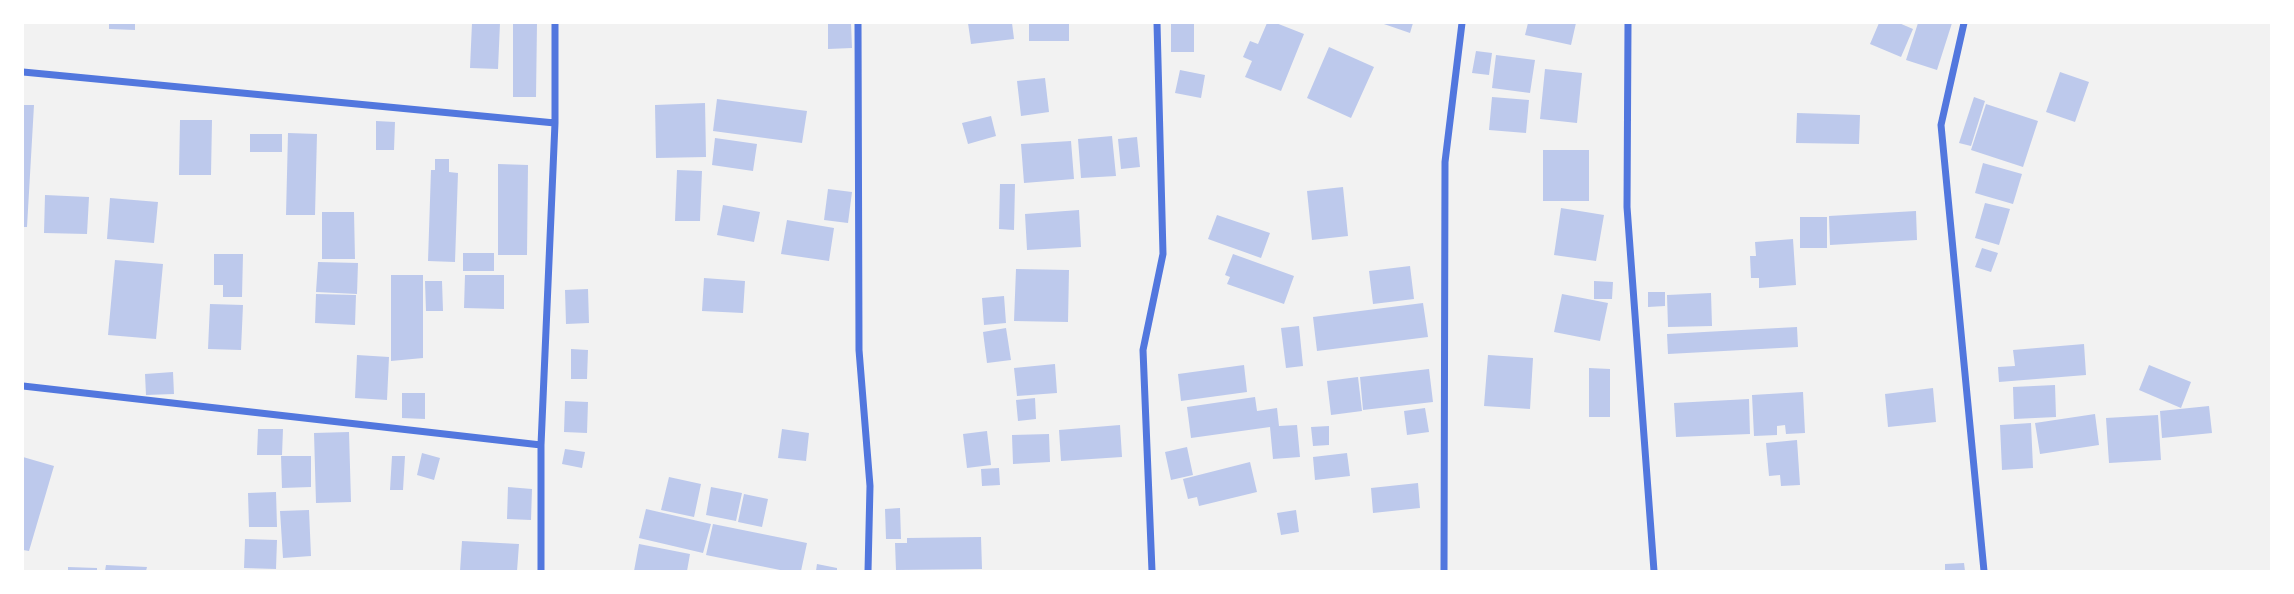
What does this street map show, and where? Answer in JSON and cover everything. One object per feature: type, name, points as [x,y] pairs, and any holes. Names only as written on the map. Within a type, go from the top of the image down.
[{"type":"street","points":[[541,571],[541,445],[555,123],[555,23]]},
{"type":"street","points":[[858,23],[859,350],[870,486],[867,571]]},
{"type":"street","points":[[1152,571],[1143,350],[1163,254],[1157,23]]},
{"type":"street","points":[[1444,571],[1445,162],[1462,23]]},
{"type":"street","points":[[1628,23],[1627,207],[1654,571]]},
{"type":"street","points":[[1965,23],[1941,125],[1983,571]]},
{"type":"street","points":[[23,72],[555,123]]},
{"type":"street","points":[[23,386],[541,445]]},
{"type":"building","points":[[109,23],[135,23],[135,30],[109,29]]},
{"type":"building","points":[[472,23],[500,23],[498,69],[470,68]]},
{"type":"building","points":[[513,23],[537,23],[536,97],[513,97]]},
{"type":"building","points":[[828,23],[851,23],[852,48],[828,49]]},
{"type":"building","points":[[968,23],[1012,23],[1014,39],[971,44]]},
{"type":"building","points":[[1029,23],[1069,23],[1069,41],[1029,41]]},
{"type":"building","points":[[1171,23],[1194,23],[1194,52],[1171,52]]},
{"type":"building","points":[[1267,23],[1276,23],[1304,34],[1281,91],[1245,77],[1252,61],[1243,57],[1250,41],[1258,44]]},
{"type":"building","points":[[1381,23],[1413,23],[1410,33]]},
{"type":"building","points":[[1528,23],[1576,23],[1571,45],[1525,35]]},
{"type":"building","points":[[1879,23],[1899,23],[1913,29],[1901,57],[1870,44]]},
{"type":"building","points":[[1918,23],[1952,23],[1937,70],[1906,60]]},
{"type":"building","points":[[1329,47],[1374,67],[1351,118],[1307,98]]},
{"type":"building","points":[[1476,51],[1492,53],[1489,75],[1472,73]]},
{"type":"building","points":[[1496,55],[1535,60],[1530,93],[1492,88]]},
{"type":"building","points":[[1545,69],[1582,73],[1577,123],[1540,119]]},
{"type":"building","points":[[1180,70],[1205,75],[1201,98],[1175,93]]},
{"type":"building","points":[[2060,72],[2089,82],[2075,122],[2046,112]]},
{"type":"building","points":[[1045,78],[1049,112],[1021,116],[1017,81]]},
{"type":"building","points":[[1492,97],[1529,100],[1526,133],[1489,130]]},
{"type":"building","points":[[1974,97],[1985,101],[1971,146],[1959,143]]},
{"type":"building","points":[[717,99],[807,111],[802,143],[713,131]]},
{"type":"building","points":[[705,103],[706,157],[656,158],[655,105]]},
{"type":"building","points":[[1986,104],[2038,121],[2023,167],[1971,150]]},
{"type":"building","points":[[23,105],[34,105],[27,227],[23,227]]},
{"type":"building","points":[[1797,113],[1860,115],[1859,144],[1796,143]]},
{"type":"building","points":[[991,116],[996,136],[968,144],[962,123]]},
{"type":"building","points":[[180,120],[212,120],[211,175],[179,175]]},
{"type":"building","points":[[376,121],[395,122],[394,150],[376,150]]},
{"type":"building","points":[[288,133],[317,134],[315,215],[286,215]]},
{"type":"building","points":[[250,134],[282,134],[282,152],[250,152]]},
{"type":"building","points":[[1112,136],[1116,176],[1081,178],[1078,139]]},
{"type":"building","points":[[1137,137],[1140,167],[1121,169],[1118,139]]},
{"type":"building","points":[[715,138],[757,144],[753,171],[712,165]]},
{"type":"building","points":[[1071,141],[1074,179],[1024,183],[1021,144]]},
{"type":"building","points":[[1543,150],[1589,150],[1589,201],[1543,201]]},
{"type":"building","points":[[435,159],[449,159],[449,172],[458,173],[455,262],[428,261],[431,170],[435,170]]},
{"type":"building","points":[[1983,163],[2022,174],[2013,204],[1975,193]]},
{"type":"building","points":[[498,164],[528,165],[527,255],[498,255]]},
{"type":"building","points":[[677,170],[702,171],[700,221],[675,221]]},
{"type":"building","points":[[1000,184],[1015,184],[1014,230],[999,229]]},
{"type":"building","points":[[1343,187],[1348,236],[1312,240],[1307,191]]},
{"type":"building","points":[[828,189],[852,192],[848,223],[824,220]]},
{"type":"building","points":[[45,195],[89,197],[87,234],[44,233]]},
{"type":"building","points":[[110,198],[158,202],[154,243],[107,239]]},
{"type":"building","points":[[1985,203],[2010,209],[1999,245],[1975,238]]},
{"type":"building","points":[[723,205],[760,212],[754,242],[717,235]]},
{"type":"building","points":[[1561,208],[1604,215],[1596,261],[1554,255]]},
{"type":"building","points":[[1079,210],[1081,247],[1027,250],[1025,214]]},
{"type":"building","points":[[1916,211],[1917,240],[1830,245],[1829,216]]},
{"type":"building","points":[[322,212],[354,212],[355,259],[322,259]]},
{"type":"building","points":[[1217,215],[1270,233],[1261,258],[1208,239]]},
{"type":"building","points":[[1800,217],[1827,217],[1827,248],[1800,248]]},
{"type":"building","points":[[787,220],[834,228],[829,261],[781,254]]},
{"type":"building","points":[[1793,239],[1796,285],[1759,288],[1759,278],[1751,278],[1750,256],[1756,256],[1755,242]]},
{"type":"building","points":[[1982,248],[1998,253],[1991,272],[1975,267]]},
{"type":"building","points":[[463,253],[494,253],[494,271],[463,271]]},
{"type":"building","points":[[214,254],[243,254],[242,297],[223,297],[223,285],[214,285]]},
{"type":"building","points":[[1233,254],[1294,276],[1284,304],[1227,284],[1230,277],[1225,275]]},
{"type":"building","points":[[115,260],[163,264],[156,339],[108,335]]},
{"type":"building","points":[[318,262],[358,263],[357,294],[316,292]]},
{"type":"building","points":[[1410,266],[1414,299],[1373,304],[1369,271]]},
{"type":"building","points":[[1016,269],[1069,270],[1068,322],[1014,321]]},
{"type":"building","points":[[391,275],[423,275],[423,358],[391,361]]},
{"type":"building","points":[[465,275],[504,275],[504,309],[464,308]]},
{"type":"building","points":[[704,278],[745,281],[743,313],[702,311]]},
{"type":"building","points":[[425,281],[442,281],[443,311],[426,311]]},
{"type":"building","points":[[1594,281],[1613,282],[1612,299],[1594,299]]},
{"type":"building","points":[[588,289],[589,323],[566,324],[565,290]]},
{"type":"building","points":[[1648,292],[1665,292],[1665,306],[1648,307]]},
{"type":"building","points":[[1711,293],[1712,326],[1668,327],[1667,295]]},
{"type":"building","points":[[316,294],[356,295],[355,325],[315,323]]},
{"type":"building","points":[[1562,294],[1608,303],[1600,341],[1554,332]]},
{"type":"building","points":[[1004,296],[1006,323],[984,325],[982,298]]},
{"type":"building","points":[[1423,303],[1428,337],[1317,351],[1313,317]]},
{"type":"building","points":[[210,304],[243,305],[241,350],[208,349]]},
{"type":"building","points":[[1299,326],[1303,366],[1286,368],[1281,328]]},
{"type":"building","points":[[1797,327],[1798,347],[1668,354],[1667,334]]},
{"type":"building","points":[[1006,328],[1011,360],[987,363],[983,332]]},
{"type":"building","points":[[2084,344],[2086,375],[1999,382],[1998,367],[2015,366],[2013,350]]},
{"type":"building","points":[[571,349],[588,350],[587,379],[571,379]]},
{"type":"building","points":[[357,355],[389,357],[387,400],[355,398]]},
{"type":"building","points":[[1488,355],[1533,358],[1530,409],[1484,406]]},
{"type":"building","points":[[1055,364],[1057,393],[1017,396],[1014,368]]},
{"type":"building","points":[[1244,365],[1247,392],[1181,401],[1178,374]]},
{"type":"building","points":[[2149,365],[2191,382],[2181,408],[2139,390]]},
{"type":"building","points":[[1589,368],[1610,369],[1610,417],[1589,417]]},
{"type":"building","points":[[1429,369],[1433,402],[1363,410],[1360,377]]},
{"type":"building","points":[[173,372],[174,394],[146,395],[145,374]]},
{"type":"building","points":[[1358,377],[1362,411],[1331,415],[1327,381]]},
{"type":"building","points":[[2055,385],[2056,417],[2014,419],[2013,387]]},
{"type":"building","points":[[1933,388],[1936,422],[1888,427],[1885,394]]},
{"type":"building","points":[[1803,392],[1805,433],[1786,434],[1785,425],[1777,426],[1777,435],[1754,436],[1752,395]]},
{"type":"building","points":[[402,393],[425,393],[425,419],[402,418]]},
{"type":"building","points":[[1255,397],[1257,411],[1277,408],[1279,426],[1297,425],[1300,457],[1273,459],[1270,427],[1191,438],[1187,407]]},
{"type":"building","points":[[1035,398],[1036,419],[1018,421],[1016,400]]},
{"type":"building","points":[[1749,399],[1750,434],[1676,437],[1674,403]]},
{"type":"building","points":[[565,401],[588,402],[587,433],[564,432]]},
{"type":"building","points":[[2209,406],[2212,433],[2162,438],[2160,411]]},
{"type":"building","points":[[1425,408],[1429,432],[1407,435],[1404,411]]},
{"type":"building","points":[[2095,414],[2099,445],[2040,454],[2035,423]]},
{"type":"building","points":[[2158,415],[2161,460],[2109,463],[2106,418]]},
{"type":"building","points":[[2031,423],[2033,468],[2002,470],[2000,425]]},
{"type":"building","points":[[1120,425],[1122,457],[1061,461],[1059,430]]},
{"type":"building","points":[[1329,426],[1329,445],[1313,446],[1311,427]]},
{"type":"building","points":[[258,429],[283,429],[282,455],[257,455]]},
{"type":"building","points":[[782,429],[809,433],[806,461],[778,458]]},
{"type":"building","points":[[987,431],[991,465],[967,468],[963,434]]},
{"type":"building","points":[[349,432],[351,502],[316,503],[314,433]]},
{"type":"building","points":[[1049,434],[1050,462],[1013,464],[1012,435]]},
{"type":"building","points":[[1797,440],[1800,485],[1781,486],[1780,475],[1769,476],[1766,443]]},
{"type":"building","points":[[1187,447],[1193,475],[1171,480],[1165,452]]},
{"type":"building","points":[[565,449],[585,452],[582,468],[562,464]]},
{"type":"building","points":[[422,453],[440,458],[434,480],[417,475]]},
{"type":"building","points":[[1347,453],[1350,476],[1315,480],[1313,457]]},
{"type":"building","points":[[281,456],[311,456],[311,487],[282,488]]},
{"type":"building","points":[[392,456],[405,456],[403,490],[390,490]]},
{"type":"building","points":[[23,457],[54,466],[29,551],[23,550]]},
{"type":"building","points":[[1250,462],[1257,492],[1199,506],[1197,497],[1188,499],[1183,479]]},
{"type":"building","points":[[999,468],[1000,485],[982,486],[981,469]]},
{"type":"building","points":[[669,477],[701,484],[694,517],[661,510]]},
{"type":"building","points":[[1418,483],[1420,508],[1373,513],[1371,488]]},
{"type":"building","points":[[508,487],[532,489],[531,520],[507,519]]},
{"type":"building","points":[[711,487],[742,493],[736,521],[706,515]]},
{"type":"building","points":[[276,492],[277,527],[249,527],[248,493]]},
{"type":"building","points":[[744,494],[768,499],[762,527],[738,522]]},
{"type":"building","points":[[900,508],[901,539],[886,539],[885,509]]},
{"type":"building","points":[[646,509],[711,524],[703,553],[639,538]]},
{"type":"building","points":[[309,510],[311,556],[283,558],[280,511]]},
{"type":"building","points":[[1296,510],[1299,532],[1281,535],[1277,513]]},
{"type":"building","points":[[713,524],[807,543],[801,571],[785,571],[706,555]]},
{"type":"building","points":[[981,537],[982,569],[896,570],[895,543],[907,543],[907,538]]},
{"type":"building","points":[[245,539],[277,540],[276,569],[244,568]]},
{"type":"building","points":[[462,541],[519,544],[517,571],[460,571]]},
{"type":"building","points":[[639,544],[690,554],[687,571],[634,571]]},
{"type":"building","points":[[1964,563],[1965,571],[1945,571],[1945,564]]},
{"type":"building","points":[[817,564],[837,568],[837,571],[816,571]]},
{"type":"building","points":[[106,565],[147,567],[146,571],[105,571]]},
{"type":"building","points":[[68,567],[97,568],[97,571],[68,571]]}]
